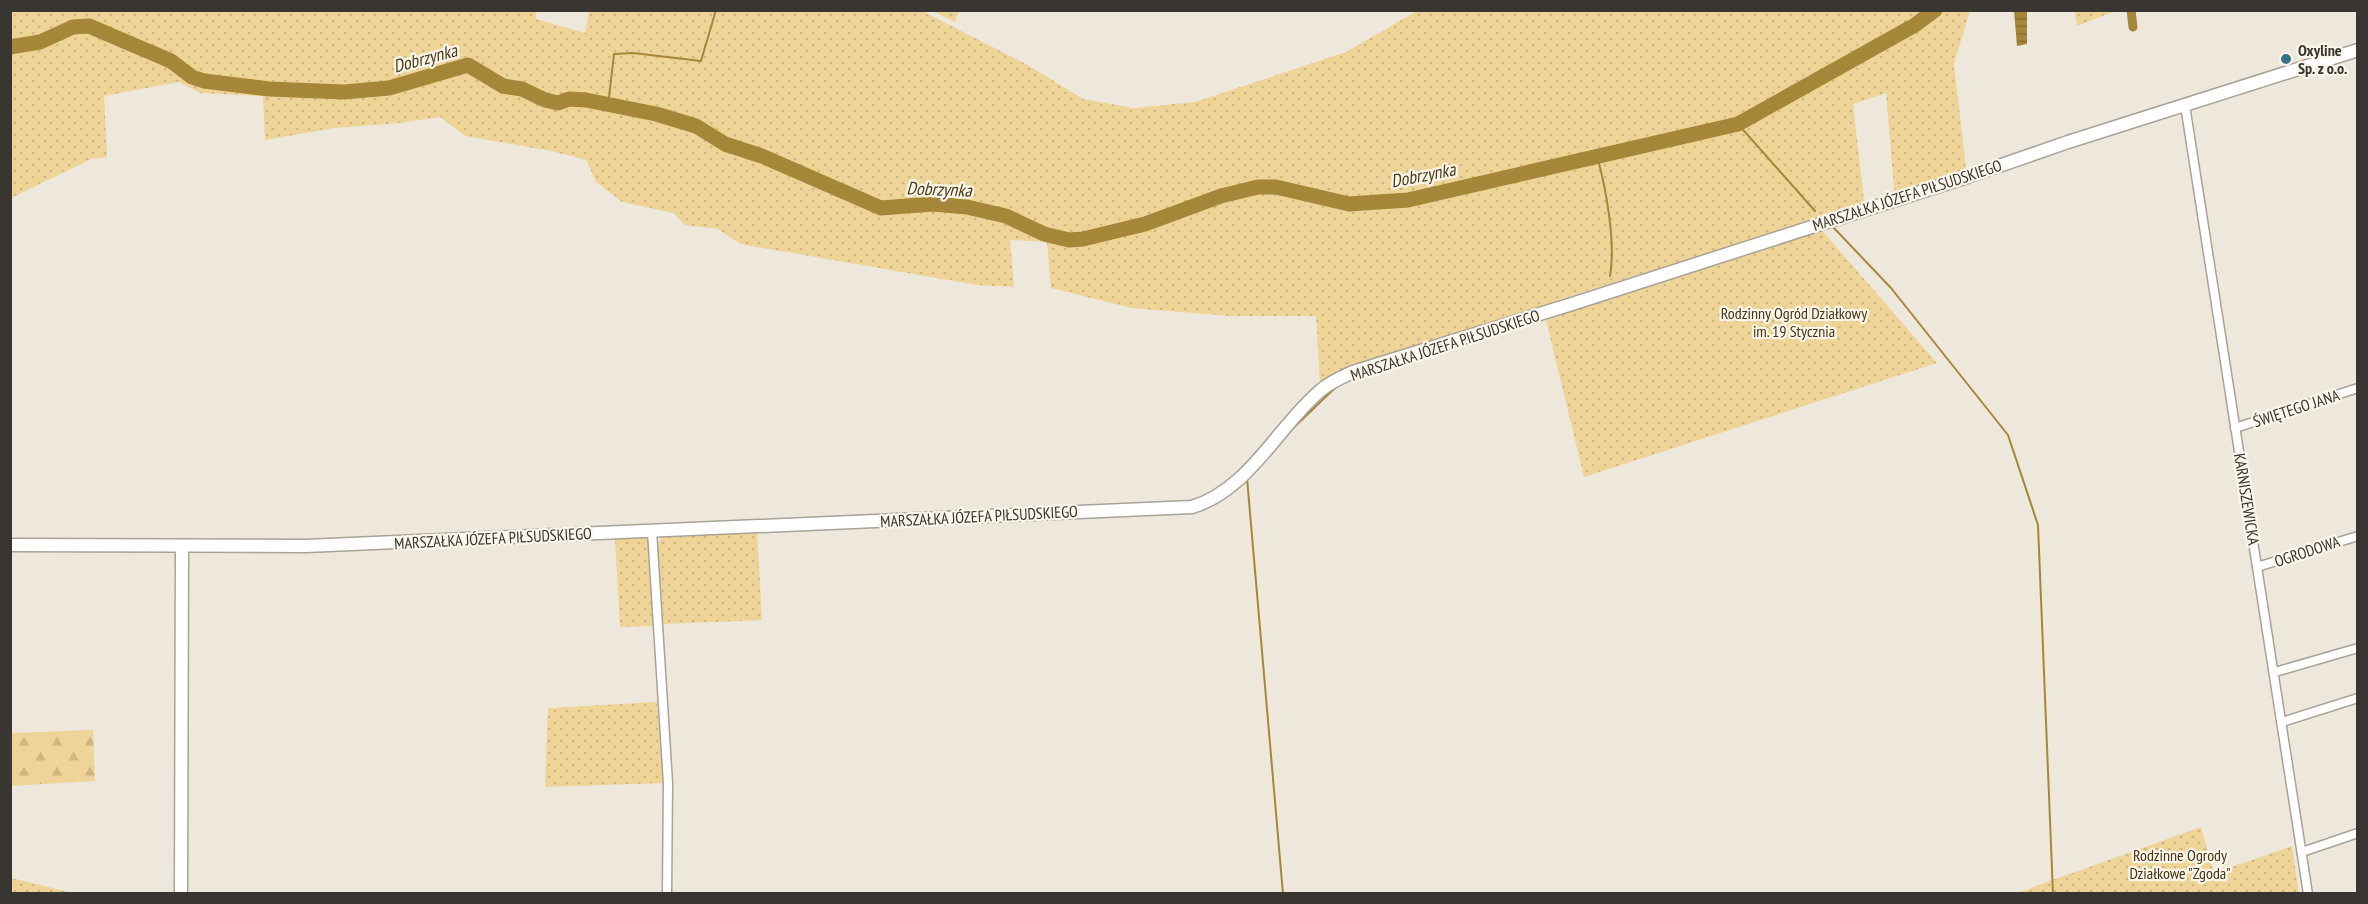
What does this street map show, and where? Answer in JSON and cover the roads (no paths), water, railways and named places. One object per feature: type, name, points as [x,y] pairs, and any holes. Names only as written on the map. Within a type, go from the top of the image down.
[{"type":"street","name":"MARSZAŁKA JÓZEFA PIŁSUDSKIEGO","points":[[10,545],[306,546],[1192,507],[1221,494],[1244,473],[1321,390],[1353,372],[1572,304],[2358,50]]},
{"type":"street","name":"KARNISZEWICKA","points":[[2185,105],[2308,894]]},
{"type":"street","name":"ŚWIĘTEGO JANA","points":[[2235,428],[2358,388]]},
{"type":"street","points":[[652,531],[668,783],[667,894]]},
{"type":"street","name":"OGRODOWA","points":[[2257,567],[2358,536]]},
{"type":"street","points":[[182,547],[182,894]]},
{"type":"street","points":[[2275,672],[2358,648]]},
{"type":"street","points":[[2282,722],[2358,698]]},
{"type":"street","points":[[2302,852],[2358,833]]},
{"type":"waterway","points":[[608,106],[614,54],[633,53],[701,61],[716,10]]},
{"type":"waterway","name":"Dobrzynka","points":[[10,47],[40,42],[73,27],[89,26],[171,61],[192,77],[204,81],[269,89],[344,92],[389,88],[468,65],[503,86],[522,89],[545,100],[558,103],[569,99],[586,100],[656,114],[696,126],[725,144],[762,156],[881,208],[933,204],[967,207],[1006,216],[1044,234],[1069,240],[1083,239],[1145,224],[1221,196],[1258,187],[1276,187],[1349,204],[1408,200],[1738,124],[1915,25],[1935,10]]},
{"type":"waterway","points":[[2131,10],[2133,27]]},
{"type":"waterway","points":[[1738,124],[1815,211]]},
{"type":"waterway","points":[[1597,156],[1607,199],[1611,232],[1610,276]]},
{"type":"waterway","points":[[1833,227],[1891,288],[2008,435],[2038,525],[2053,894]]},
{"type":"waterway","points":[[1352,379],[1366,374]]},
{"type":"waterway","points":[[1288,433],[1344,382]]},
{"type":"waterway","points":[[1247,478],[1283,894]]},
{"type":"place","name":"Oxyline Sp. z o.o.","points":[[2286,59]]},
{"type":"park label","name":"Rodzinny Ogród Działkowy im. 19 Stycznia","points":[[1794,322]]},
{"type":"park label","name":"Rodzinne Ogrody Działkowe \"Zgoda\"","points":[[2180,864]]}]
